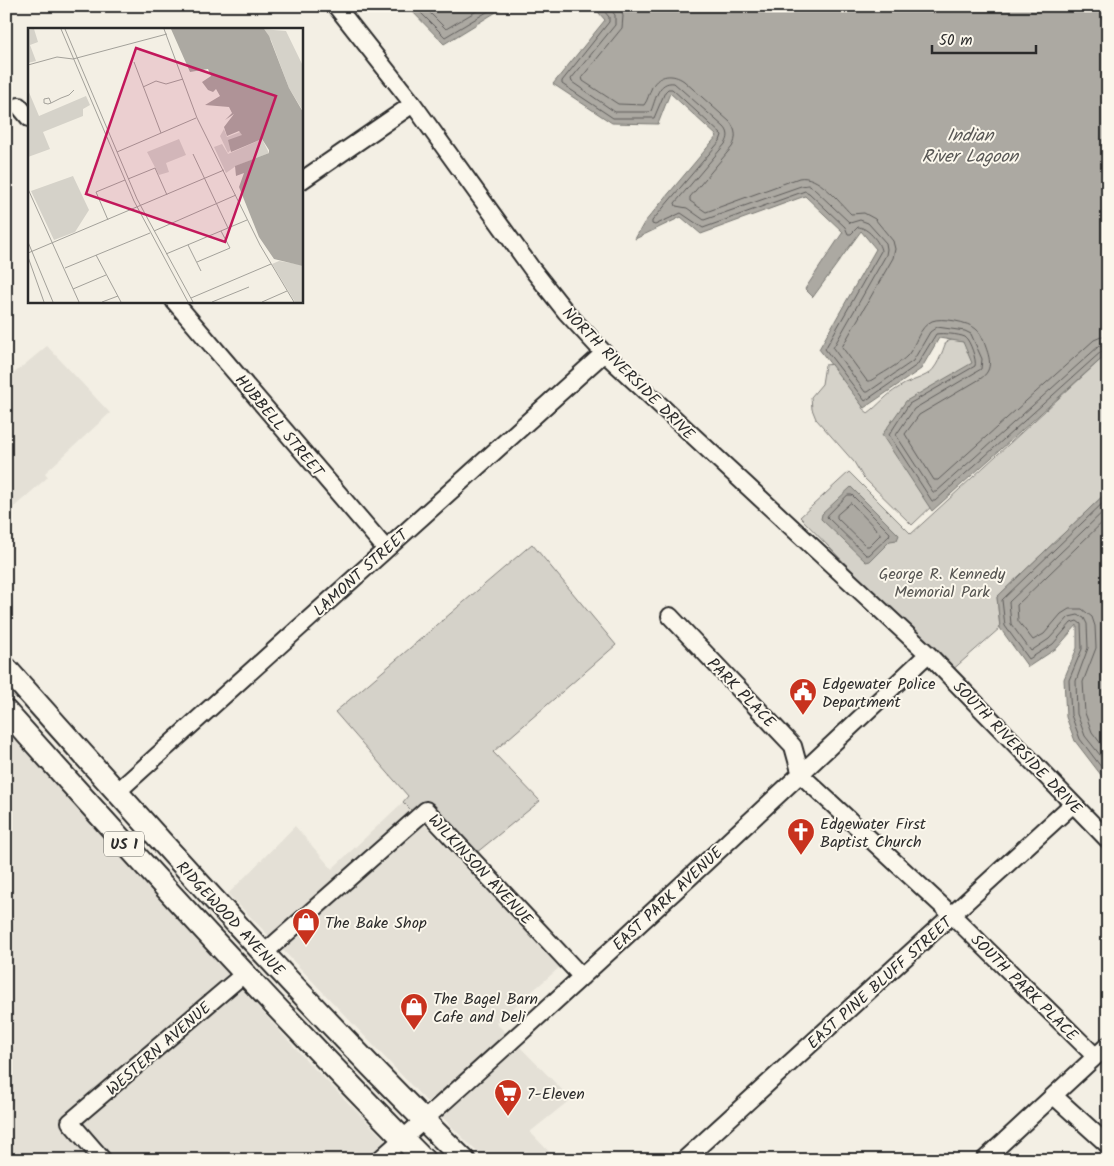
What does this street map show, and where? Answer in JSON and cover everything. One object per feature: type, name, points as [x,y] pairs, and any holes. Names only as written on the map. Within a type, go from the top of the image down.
[{"type":"main road","name":"RIDGEWOOD AVENUE","points":[[6,668],[263,954],[464,1160]]},
{"type":"main road","name":"RIDGEWOOD AVENUE","points":[[6,712],[159,882],[310,1043],[424,1160]]},
{"type":"main road","points":[[30,738],[45,745],[96,786],[117,792]]},
{"type":"street","name":"NORTH RIVERSIDE DRIVE","points":[[336,6],[413,104],[532,269],[566,312],[604,353],[928,654]]},
{"type":"street","points":[[302,181],[413,104]]},
{"type":"street","name":"HUBBELL STREET","points":[[175,302],[386,549]]},
{"type":"street","name":"LAMONT STREET","points":[[117,792],[604,353]]},
{"type":"street","name":"PARK PLACE","points":[[670,616],[793,746],[801,775]]},
{"type":"street","name":"EAST PARK AVENUE","points":[[379,1160],[582,977],[801,775],[928,654]]},
{"type":"street","name":"SOUTH RIVERSIDE DRIVE","points":[[928,654],[1108,840]]},
{"type":"street","name":"SOUTH PARK PLACE","points":[[801,775],[952,915],[1095,1056]]},
{"type":"street","name":"EAST PINE BLUFF STREET","points":[[684,1160],[1073,804]]},
{"type":"street","name":"WILKINSON AVENUE","points":[[263,954],[426,810],[582,977]]},
{"type":"street","name":"WESTERN AVENUE","points":[[103,1160],[70,1122],[245,973]]},
{"type":"street","points":[[984,1160],[1108,1045]]},
{"type":"street","points":[[1054,1096],[1108,1145]]},
{"type":"shaded area","points":[[47,346],[110,413],[45,473],[48,477],[6,514],[6,380]]},
{"type":"shaded area","points":[[6,730],[228,974],[61,1121],[93,1160],[6,1160]]},
{"type":"shaded area","points":[[403,802],[412,811],[270,937],[228,894],[295,826],[332,869]]},
{"type":"shaded area","points":[[423,823],[560,967],[496,1023],[507,1034],[429,1104],[281,948]]},
{"type":"shaded area","points":[[238,985],[309,1063],[387,1142],[367,1160],[112,1160],[81,1124]]},
{"type":"shaded area","points":[[518,1045],[571,1099],[530,1132],[557,1160],[485,1160],[440,1115]]},
{"type":"green space","points":[[957,338],[978,352],[935,503],[912,525],[863,477],[854,462],[816,419],[812,409],[811,397],[822,384],[825,365],[834,364],[865,397],[862,408],[868,413],[904,384],[930,373],[939,360],[946,342]]},
{"type":"green space","name":"George R. Kennedy Memorial Park","points":[[1108,353],[1108,491],[997,597],[1000,628],[950,672],[800,517],[849,472],[911,534]]},
{"type":"green space","points":[[532,544],[616,645],[493,752],[540,801],[476,853],[431,804],[421,803],[412,811],[403,802],[408,796],[335,712]]},
{"type":"water","points":[[407,6],[506,6],[444,44]]},
{"type":"water","name":"Indian River Lagoon","points":[[593,6],[1108,6],[1108,353],[932,511],[882,435],[906,401],[972,363],[963,342],[939,338],[921,369],[864,408],[819,349],[876,249],[861,231],[813,297],[805,289],[843,232],[805,196],[701,234],[681,217],[635,239],[644,223],[717,136],[670,93],[658,124],[612,123],[553,84],[605,20]]},
{"type":"water","points":[[851,487],[899,535],[897,540],[890,541],[870,561],[866,562],[821,519],[822,514]]},
{"type":"water","points":[[1108,491],[1108,784],[1075,741],[1066,717],[1064,679],[1077,648],[1077,625],[1057,648],[1028,667],[1000,628],[997,597]]},
{"type":"place","name":"Edgewater Police Department","points":[[803,716]]},
{"type":"place","name":"Edgewater First Baptist Church","points":[[801,856]]},
{"type":"place","name":"The Bake Shop","points":[[306,946]]},
{"type":"place","name":"The Bagel Barn Cafe and Deli","points":[[414,1031]]},
{"type":"place","name":"7-Eleven","points":[[508,1117]]}]
